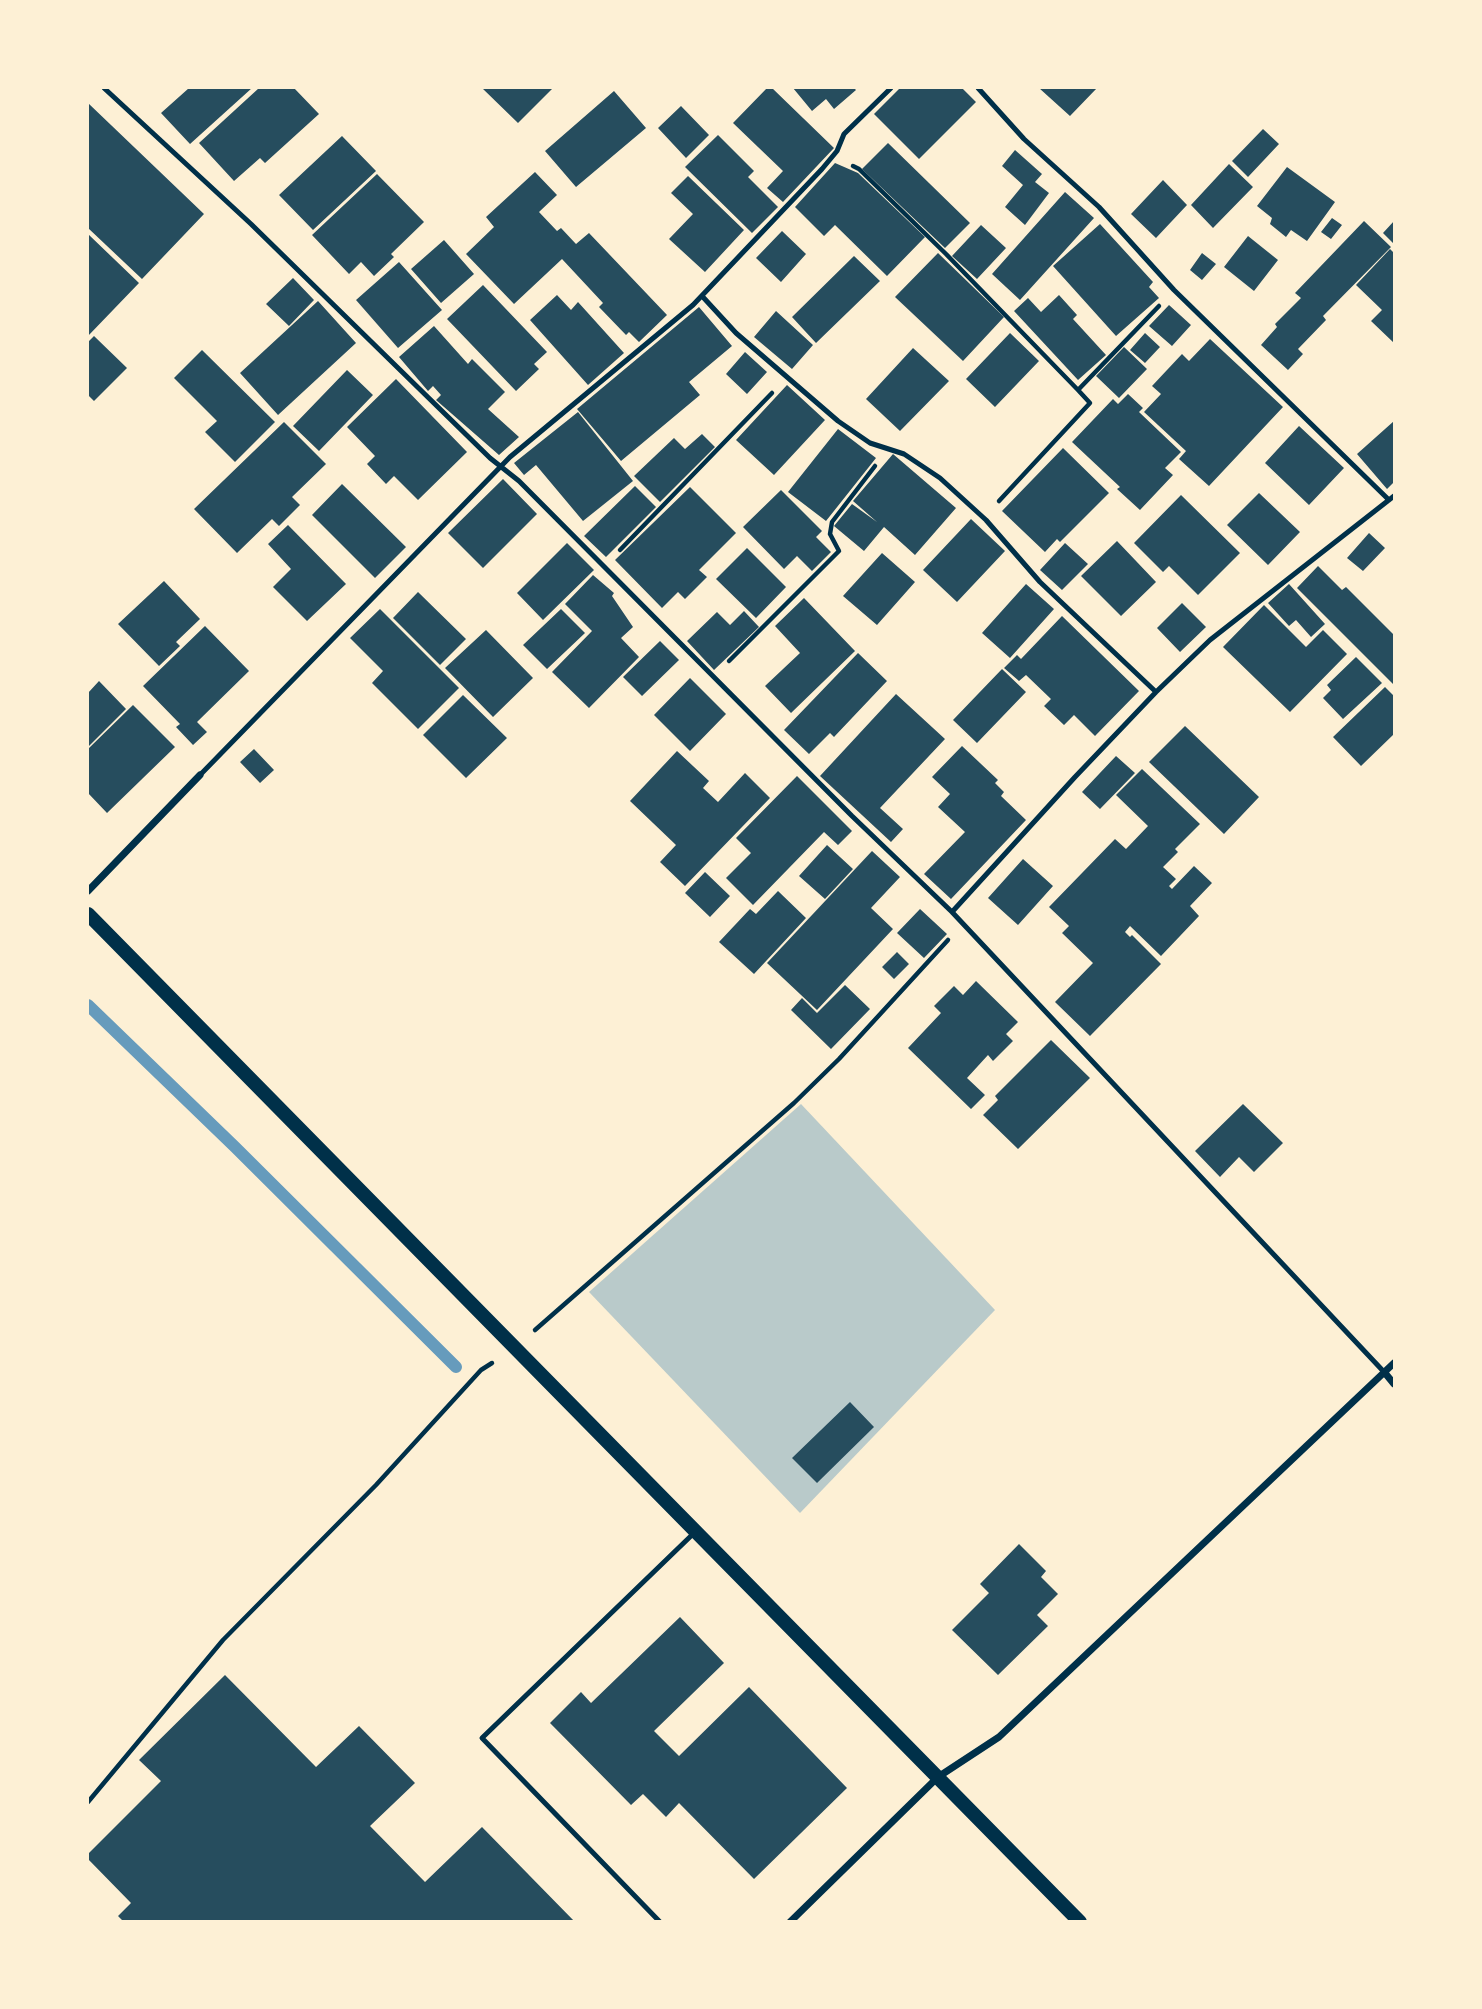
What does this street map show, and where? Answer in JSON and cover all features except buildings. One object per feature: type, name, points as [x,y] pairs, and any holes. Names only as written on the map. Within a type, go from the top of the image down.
[{"type":"main road","points":[[88,914],[1080,1922]]},
{"type":"street","points":[[88,891],[200,775]]},
{"type":"street","points":[[790,1922],[939,1777],[999,1737],[1395,1363]]},
{"type":"street","points":[[1385,1373],[1395,1384]]},
{"type":"lane","points":[[104,88],[251,224],[500,467],[519,481],[842,806],[964,924],[1385,1373]]},
{"type":"lane","points":[[200,775],[509,457],[702,296],[833,156],[844,134],[891,88]]},
{"type":"lane","points":[[952,912],[1156,692],[1210,640],[1392,498],[1174,290],[1099,206],[1024,139],[978,88]]},
{"type":"lane","points":[[702,296],[736,333],[838,421],[870,443],[904,454],[940,478],[984,517],[1040,582],[1156,692]]},
{"type":"lane","points":[[660,1922],[482,1738],[696,1531]]},
{"type":"path","points":[[833,156],[859,169],[1016,324],[1090,403],[984,517]]},
{"type":"path","points":[[1078,390],[1174,290]]},
{"type":"path","points":[[604,566],[787,377]]},
{"type":"path","points":[[714,676],[839,551],[830,534],[832,522],[888,449]]},
{"type":"path","points":[[88,1802],[223,1640],[376,1485],[481,1370],[514,1348],[794,1103],[839,1059],[877,1014],[964,924]]},
{"type":"shaded area","points":[[801,1104],[995,1310],[800,1513],[589,1292]]},
{"type":"waterway","points":[[88,1005],[456,1367]]}]
